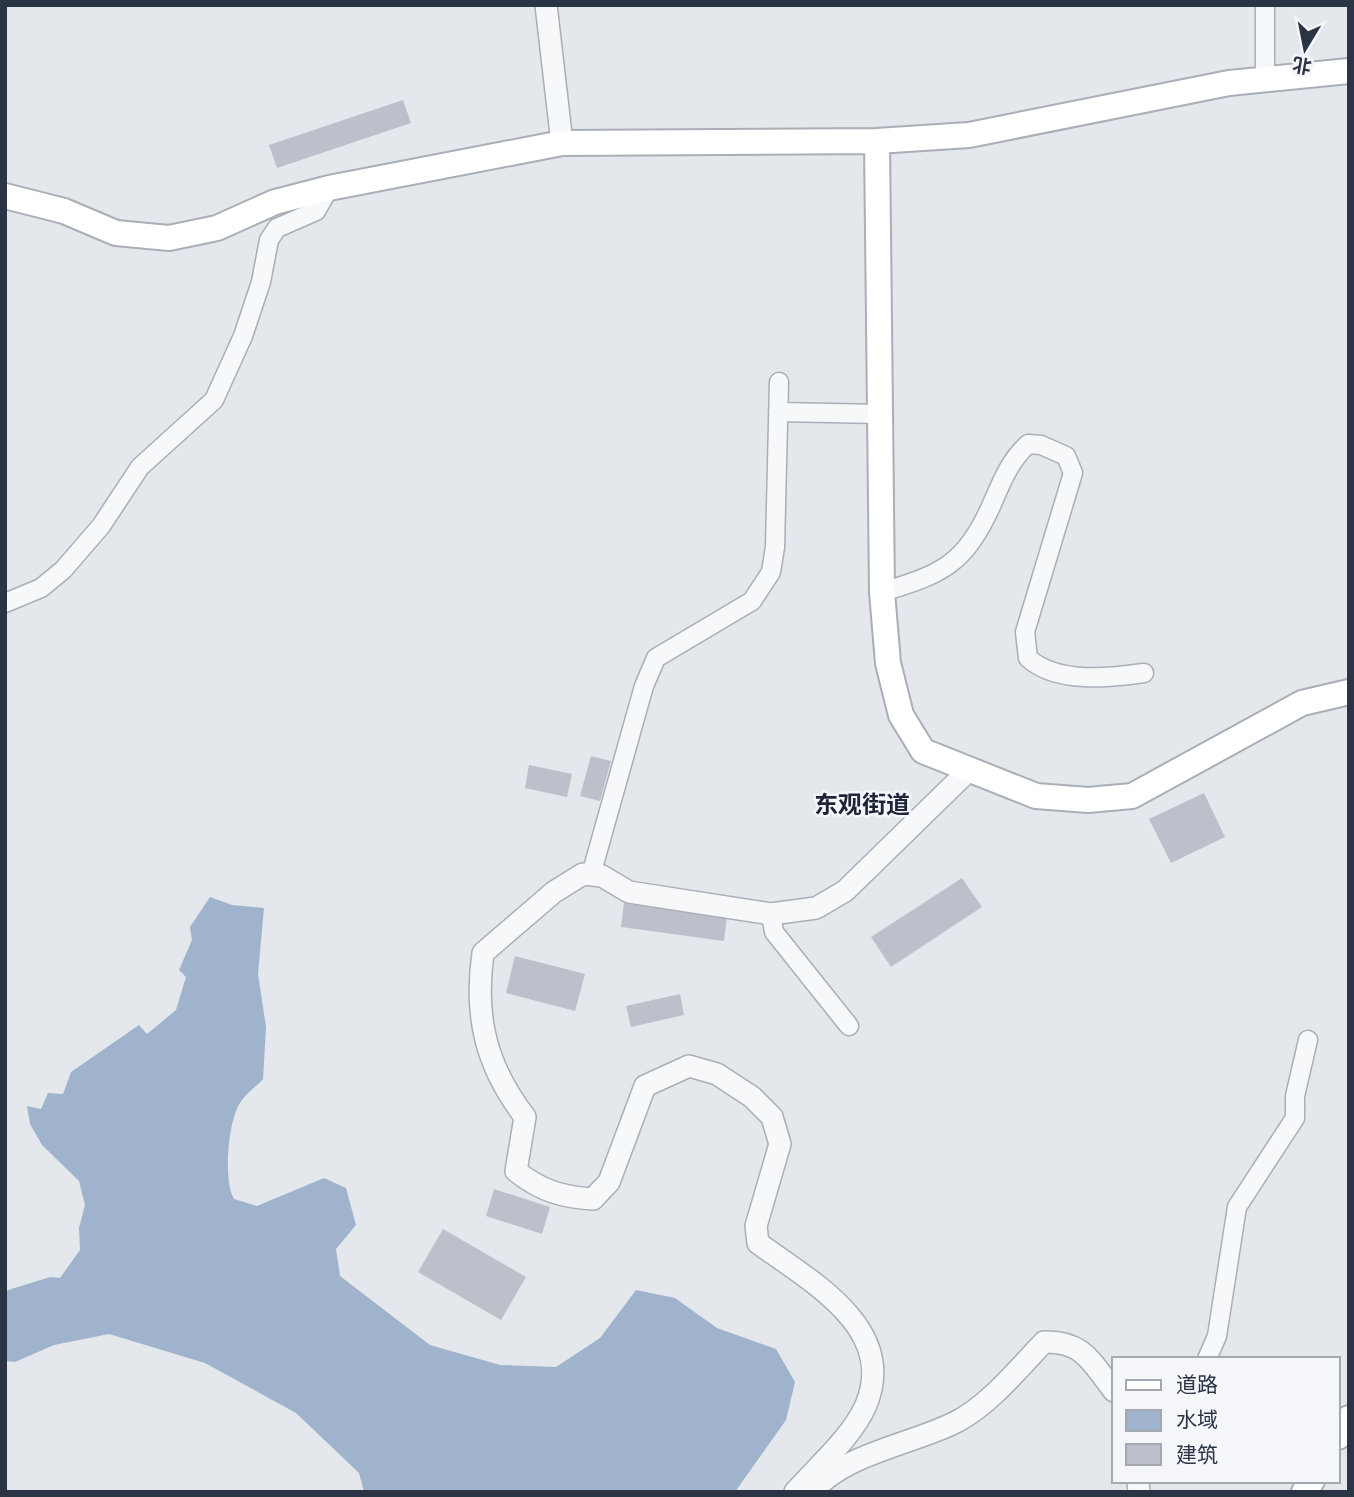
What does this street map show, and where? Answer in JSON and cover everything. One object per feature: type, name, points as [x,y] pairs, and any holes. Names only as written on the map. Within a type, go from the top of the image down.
[{"type":"main road","points":[[5,196],[64,211],[116,233],[169,238],[217,228],[275,202],[329,188],[562,143],[877,141],[970,135],[1229,83],[1349,71]]},
{"type":"main road","points":[[877,141],[882,592],[888,663],[901,715],[923,751],[1036,796],[1088,800],[1132,796],[1302,703],[1349,692]]},
{"type":"main road","points":[[1340,1434],[1349,1418]]},
{"type":"street","points":[[546,5],[562,143]]},
{"type":"street","points":[[1265,5],[1265,79]]},
{"type":"street","points":[[5,603],[41,588],[63,570],[101,526],[140,467],[214,400],[243,336],[261,282],[269,240],[277,228],[316,211],[329,188]]},
{"type":"street","points":[[591,875],[645,686],[656,658],[752,601],[771,572],[775,547],[779,382]]},
{"type":"street","points":[[778,412],[880,414]]},
{"type":"street","points":[[882,592],[925,579],[944,570],[976,535],[1010,461],[1028,444],[1041,445],[1066,456],[1073,473],[1025,632],[1028,658],[1037,666],[1059,672],[1106,679],[1144,673]]},
{"type":"street","points":[[795,1492],[845,1435],[865,1407],[873,1380],[872,1356],[860,1327],[842,1307],[758,1243],[756,1226],[779,1144],[772,1117],[752,1097],[717,1074],[689,1066],[645,1086],[609,1182],[593,1199],[562,1197],[535,1185],[516,1171],[525,1117],[495,1073],[486,1046],[479,982],[483,953],[555,892],[583,874],[602,876],[629,892],[771,915],[816,908],[845,891],[968,771]]},
{"type":"street","points":[[771,915],[774,932],[849,1026]]},
{"type":"street","points":[[1209,1357],[1217,1336],[1237,1208],[1295,1118],[1295,1096],[1308,1040]]},
{"type":"street","points":[[812,1492],[852,1464],[891,1444],[957,1421],[981,1403],[1044,1342],[1065,1342],[1084,1353],[1112,1388]]},
{"type":"water","points":[[210,897],[232,905],[264,908],[258,974],[266,1027],[263,1079],[242,1100],[232,1123],[228,1165],[234,1199],[257,1206],[324,1178],[346,1188],[356,1225],[336,1249],[340,1276],[430,1345],[500,1365],[556,1367],[600,1338],[636,1290],[675,1298],[717,1328],[776,1349],[795,1382],[786,1420],[735,1492],[364,1492],[359,1473],[296,1413],[205,1363],[109,1334],[54,1345],[15,1362],[5,1361],[5,1291],[50,1277],[60,1278],[80,1250],[79,1228],[85,1205],[79,1181],[42,1145],[30,1124],[27,1106],[41,1109],[48,1093],[63,1094],[71,1072],[139,1025],[147,1034],[176,1010],[186,977],[179,970],[192,940],[190,927]]},
{"type":"building","points":[[403,100],[411,123],[277,168],[269,145]]},
{"type":"building","points":[[591,756],[611,761],[600,801],[580,796]]},
{"type":"building","points":[[529,765],[572,774],[567,797],[525,788]]},
{"type":"building","points":[[1204,793],[1225,837],[1171,863],[1149,819]]},
{"type":"building","points":[[962,878],[982,907],[891,967],[871,937]]},
{"type":"building","points":[[624,902],[727,916],[724,941],[621,927]]},
{"type":"building","points":[[515,956],[585,974],[575,1011],[506,993]]},
{"type":"building","points":[[680,994],[684,1015],[631,1027],[626,1006]]},
{"type":"building","points":[[494,1189],[550,1207],[542,1234],[486,1216]]},
{"type":"building","points":[[443,1229],[526,1277],[501,1320],[418,1272]]},
{"type":"district","name":"东观街道","points":[[862,803]]}]
